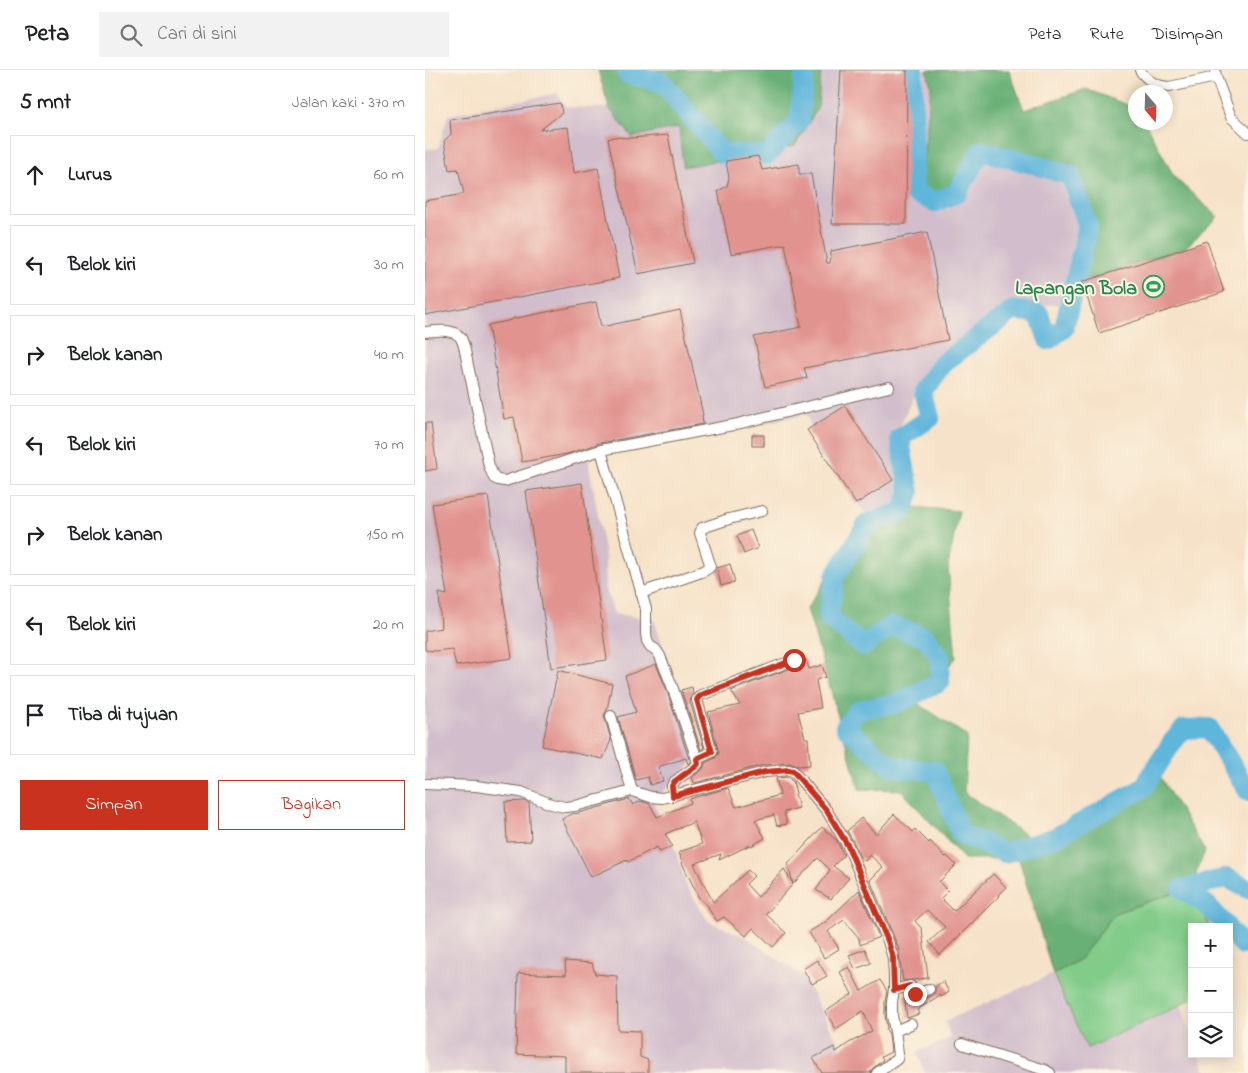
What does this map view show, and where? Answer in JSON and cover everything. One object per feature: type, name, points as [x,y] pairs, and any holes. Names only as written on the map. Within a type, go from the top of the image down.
[{"type":"street","points":[[1140,70],[1152,82],[1169,87],[1216,74],[1231,118],[1248,133]]},
{"type":"street","points":[[425,332],[451,332],[460,337],[464,346],[489,466],[494,478],[505,481],[601,450],[733,425],[889,387]]},
{"type":"street","points":[[601,450],[646,609],[647,641],[660,656],[697,759],[698,764],[674,782],[672,786],[673,796]]},
{"type":"street","points":[[641,593],[710,567],[700,533],[702,528],[762,511]]},
{"type":"street","points":[[697,759],[712,752],[698,698],[701,695],[794,660]]},
{"type":"street","points":[[611,716],[632,791]]},
{"type":"street","points":[[425,784],[476,786],[521,792],[551,804],[565,807],[632,791],[657,799],[765,772],[793,771],[827,811],[848,846],[888,941],[893,958],[894,990],[892,1016],[898,1054],[897,1059],[877,1073]]},
{"type":"street","points":[[894,990],[910,986],[917,996],[929,989]]},
{"type":"street","points":[[895,1031],[911,1024]]},
{"type":"street","points":[[962,1044],[1045,1072]]},
{"type":"shaded area","points":[[821,70],[927,70],[931,87],[943,209],[978,165],[1013,150],[1077,173],[1089,211],[1068,304],[1010,306],[924,373],[891,446],[901,506],[868,516],[818,452],[807,414],[734,429],[649,441],[588,459],[605,556],[606,590],[614,614],[654,619],[699,756],[653,802],[676,852],[686,885],[708,921],[747,938],[803,976],[854,1073],[425,1073],[425,150],[438,148],[448,115],[558,93],[565,107],[609,108],[632,137],[679,127],[683,167],[795,146],[818,107]]},
{"type":"shaded area","points":[[1053,974],[1087,1048],[1181,1005],[1188,1023],[1188,1058],[1200,1058],[1206,1073],[925,1073],[917,1052],[951,1038],[945,1021]]},
{"type":"green space","points":[[598,70],[821,70],[818,107],[795,146],[683,167],[679,127],[632,137],[609,108]]},
{"type":"green space","points":[[927,70],[1009,70],[1024,110],[1086,89],[1128,105],[1128,130],[1149,130],[1175,178],[1218,217],[1185,248],[1072,285],[1089,211],[1077,173],[1013,150],[978,165],[943,209],[919,199],[931,87]]},
{"type":"green space","points":[[901,506],[959,511],[948,566],[956,658],[916,702],[967,736],[964,792],[1034,841],[1158,773],[1205,851],[1191,887],[1115,913],[1080,959],[1053,974],[1019,859],[964,859],[901,790],[859,789],[807,608],[868,516]]},
{"type":"green space","points":[[1191,887],[1208,923],[1188,923],[1188,1001],[1087,1048],[1053,974],[1080,959],[1115,913]]},
{"type":"building","points":[[841,70],[907,70],[906,224],[832,224]]},
{"type":"building","points":[[560,103],[562,113],[540,130],[568,127],[574,173],[598,168],[619,278],[425,315],[425,201],[464,194],[458,169],[449,170],[444,141],[451,134],[450,120]]},
{"type":"building","points":[[668,135],[693,263],[638,274],[608,139],[614,137],[630,138]]},
{"type":"building","points":[[758,156],[762,170],[799,164],[799,174],[811,174],[827,263],[830,263],[831,251],[927,232],[948,340],[804,368],[807,378],[765,387],[754,337],[801,327],[785,244],[731,254],[718,191],[727,186],[729,178],[726,161]]},
{"type":"building","name":"Lapangan Bola","points":[[1207,241],[1224,292],[1099,333],[1082,282]]},
{"type":"building","points":[[596,302],[601,327],[680,310],[703,415],[703,424],[600,443],[567,454],[522,462],[514,417],[504,419],[488,325]]},
{"type":"building","points":[[845,406],[893,480],[856,504],[807,430]]},
{"type":"building","points":[[425,423],[431,423],[437,469],[425,471]]},
{"type":"building","points":[[752,435],[764,435],[764,446],[752,446]]},
{"type":"building","points":[[582,483],[607,660],[551,668],[526,491]]},
{"type":"building","points":[[488,496],[512,658],[456,666],[452,649],[425,650],[425,631],[441,628],[439,593],[447,595],[432,504]]},
{"type":"building","points":[[751,530],[758,548],[744,554],[737,536]]},
{"type":"building","points":[[730,564],[735,582],[721,586],[717,568]]},
{"type":"building","points":[[806,659],[809,669],[822,665],[826,677],[816,680],[821,708],[798,712],[805,738],[808,738],[810,765],[798,766],[789,763],[764,765],[694,783],[692,777],[703,769],[705,763],[715,758],[719,753],[708,712],[740,705],[731,691],[796,666]]},
{"type":"building","points":[[656,664],[666,688],[690,762],[688,764],[686,758],[658,767],[663,781],[650,785],[648,777],[636,780],[618,717],[636,712],[625,676]]},
{"type":"building","points":[[558,670],[612,684],[607,710],[604,715],[611,740],[603,759],[542,746]]},
{"type":"building","points":[[692,687],[693,693],[690,702],[704,748],[701,750],[681,690]]},
{"type":"building","points":[[788,777],[793,782],[799,808],[784,812],[787,824],[777,826],[774,815],[755,820],[765,838],[719,860],[721,854],[694,864],[713,902],[748,870],[754,876],[746,884],[758,897],[784,869],[793,884],[766,914],[786,933],[773,947],[753,928],[746,936],[724,917],[717,921],[709,907],[699,898],[683,865],[679,852],[702,844],[694,822],[665,834],[672,846],[660,852],[657,847],[628,862],[627,860],[591,877],[562,819],[574,813],[629,799],[633,805],[641,801],[650,804],[657,817],[691,803],[690,799],[728,788],[736,807],[780,795],[776,778]]},
{"type":"building","points":[[525,801],[529,803],[531,841],[507,842],[505,802]]},
{"type":"building","points":[[894,814],[913,832],[915,829],[929,843],[930,841],[945,857],[947,856],[956,865],[939,882],[948,891],[941,898],[954,911],[993,874],[1006,887],[940,955],[929,942],[945,927],[927,910],[915,921],[922,929],[928,978],[903,981],[898,947],[870,880],[883,867],[870,855],[865,861],[860,857],[847,831],[861,818],[876,834]]},
{"type":"building","points":[[822,827],[837,841],[844,855],[833,866],[849,878],[831,899],[816,890],[830,870],[818,858],[793,884],[788,864]]},
{"type":"building","points":[[859,890],[879,937],[860,945],[859,938],[844,920],[828,931],[839,949],[824,958],[809,932],[827,921]]},
{"type":"building","points":[[865,949],[871,963],[855,969],[849,955]]},
{"type":"building","points":[[817,960],[827,976],[812,984],[803,969]]},
{"type":"building","points":[[565,961],[592,963],[595,974],[617,976],[618,1030],[640,1031],[640,1057],[648,1060],[648,1073],[565,1073],[565,1056],[516,1054],[518,973],[566,975]]},
{"type":"building","points":[[849,967],[861,991],[880,980],[887,991],[885,1016],[891,1052],[881,1057],[883,1060],[870,1073],[822,1073],[813,1058],[834,1047],[836,1052],[872,1031],[863,1011],[836,1029],[825,1012],[852,994],[840,972]]},
{"type":"building","points":[[943,981],[949,992],[941,997],[940,995],[917,1010],[919,1014],[907,1018],[904,995],[907,994],[909,999],[914,1002],[920,1002],[933,995],[935,987]]},
{"type":"waterway","points":[[627,70],[628,74],[662,82],[722,153],[767,155],[799,121],[805,70]]},
{"type":"waterway","points":[[913,70],[914,193],[935,202],[957,193],[981,151],[1071,176],[1088,226],[1064,328],[1048,340],[1039,314],[1014,310],[943,363],[923,391],[930,418],[900,438],[910,493],[902,512],[867,524],[835,577],[828,617],[863,646],[891,626],[925,637],[940,657],[940,682],[895,704],[858,710],[845,727],[892,767],[935,771],[961,834],[1005,853],[1056,837],[1143,788],[1173,741],[1184,729],[1209,728],[1248,791]]},
{"type":"waterway","points":[[1223,923],[1207,905],[1182,889],[1227,878],[1248,889]]},
{"type":"waterway","points":[[1233,934],[1243,945],[1248,943]]},
{"type":"place","name":"Lapangan Bola","points":[[1153,287]]},
{"type":"route","points":[[794,660],[701,695],[698,698],[712,752],[697,759],[698,764],[674,782],[672,786],[673,796],[765,772],[793,771],[827,811],[848,846],[888,941],[893,958],[894,990],[910,986],[915,994]]}]
